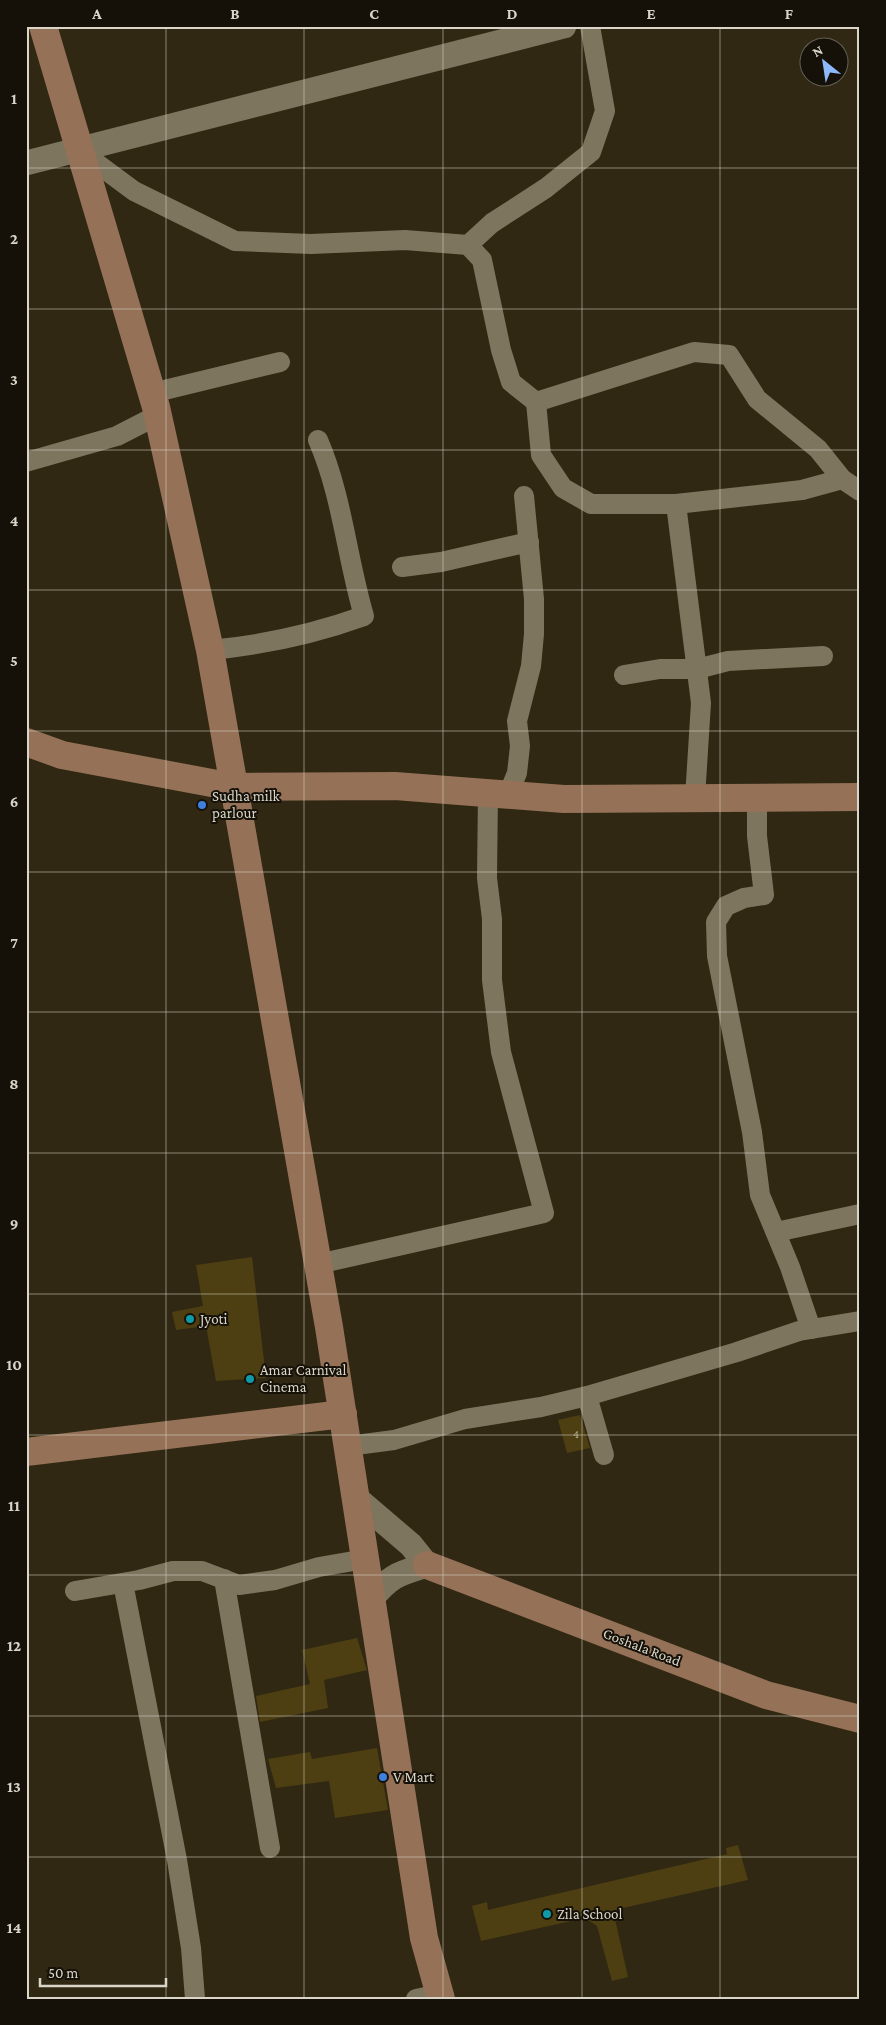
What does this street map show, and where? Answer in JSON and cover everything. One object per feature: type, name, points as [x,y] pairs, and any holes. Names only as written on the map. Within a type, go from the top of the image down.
[{"type":"main road","points":[[43,26],[155,404],[210,650],[343,1414],[432,1997]]},
{"type":"main road","points":[[26,742],[62,754],[233,787],[395,786],[564,799],[860,797]]},
{"type":"main road","points":[[26,1452],[343,1414]]},
{"type":"main road","name":"Goshala Road","points":[[428,1565],[766,1695],[860,1719]]},
{"type":"street","points":[[26,163],[80,151],[564,26]]},
{"type":"street","points":[[468,246],[492,223],[546,188],[591,152],[605,111],[590,26]]},
{"type":"street","points":[[80,151],[134,190],[235,241],[311,244],[405,240],[468,246],[482,260],[501,350],[511,382],[536,402],[541,455],[563,488],[592,504],[676,504],[802,490],[842,480]]},
{"type":"street","points":[[536,402],[694,352],[729,355],[757,398],[818,449],[842,480],[860,491]]},
{"type":"street","points":[[26,462],[117,436],[155,404],[280,362]]},
{"type":"street","points":[[210,650],[257,645],[338,625],[364,616],[355,584],[330,466],[318,440]]},
{"type":"street","points":[[318,1264],[544,1214],[501,1052],[492,980],[492,919],[487,878],[498,794],[517,773],[520,746],[518,721],[531,666],[534,634],[529,542],[524,496]]},
{"type":"street","points":[[676,504],[690,633],[701,703],[695,798]]},
{"type":"street","points":[[402,567],[441,562],[529,542]]},
{"type":"street","points":[[624,675],[660,669],[697,669],[728,661],[823,656]]},
{"type":"street","points":[[757,798],[757,836],[764,895],[744,898],[726,906],[716,922],[717,956],[752,1132],[760,1195],[776,1232],[811,1329]]},
{"type":"street","points":[[776,1232],[860,1214]]},
{"type":"street","points":[[348,1446],[394,1440],[465,1419],[541,1407],[587,1396],[811,1329],[860,1321]]},
{"type":"street","points":[[587,1396],[604,1455]]},
{"type":"street","points":[[356,1498],[411,1546],[428,1565],[404,1572],[386,1581],[371,1599]]},
{"type":"street","points":[[75,1591],[123,1583],[173,1571],[202,1571],[239,1585],[276,1580],[319,1567],[365,1559]]},
{"type":"street","points":[[224,1579],[253,1762],[270,1848]]},
{"type":"street","points":[[123,1583],[177,1860],[190,1948],[195,1999]]},
{"type":"building","points":[[252,1257],[266,1378],[216,1381],[206,1326],[176,1330],[172,1312],[203,1306],[196,1265]]},
{"type":"building","points":[[580,1415],[590,1448],[567,1453],[558,1420]]},
{"type":"building","points":[[357,1638],[367,1670],[324,1680],[328,1708],[260,1722],[256,1696],[310,1684],[302,1650]]},
{"type":"building","points":[[377,1748],[388,1810],[335,1818],[329,1781],[276,1788],[268,1759],[310,1752],[312,1759]]},
{"type":"building","name":"Zila School","points":[[738,1845],[748,1880],[623,1908],[615,1919],[628,1977],[612,1981],[597,1926],[585,1918],[481,1941],[472,1906],[487,1902],[488,1910],[727,1854],[726,1848]]},
{"type":"place","name":"Sudha milk parlour","points":[[202,805]]},
{"type":"place","name":"Jyoti","points":[[190,1319]]},
{"type":"place","name":"Amar Carnival Cinema","points":[[250,1379]]},
{"type":"place","name":"V Mart","points":[[383,1777]]},
{"type":"place","name":"Zila School","points":[[547,1914]]}]
